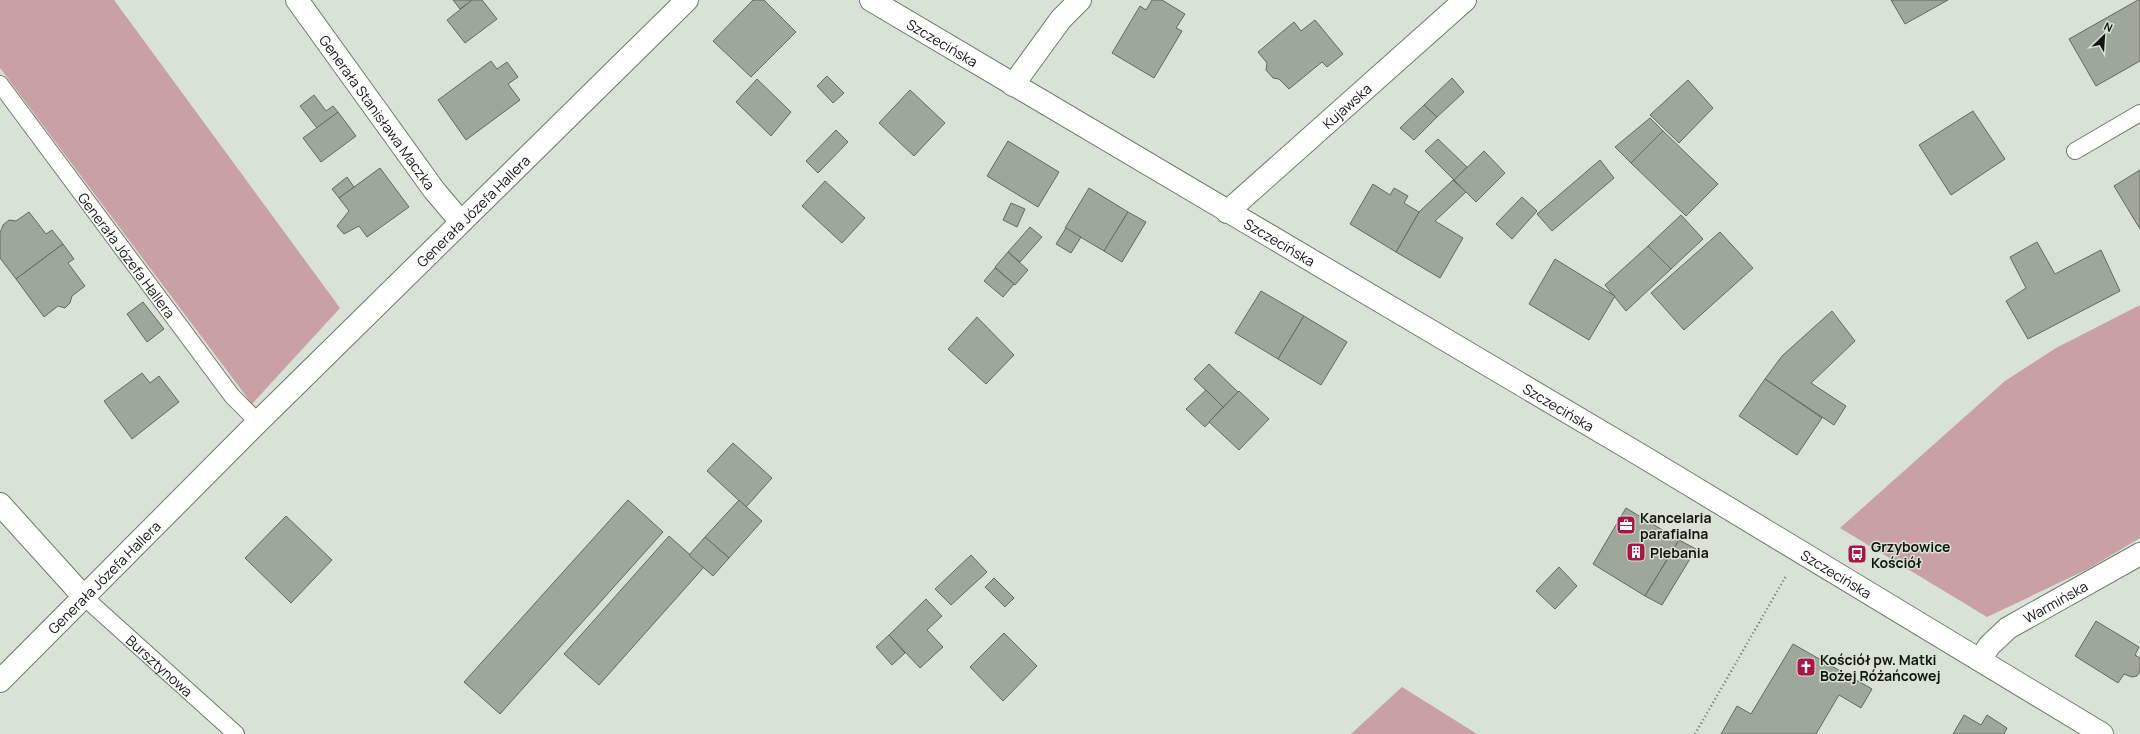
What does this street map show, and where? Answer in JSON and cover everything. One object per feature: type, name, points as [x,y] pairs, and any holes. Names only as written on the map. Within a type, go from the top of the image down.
[{"type":"street","name":"Generała Stanisława Maczka","points":[[297,0],[434,190],[461,222]]},
{"type":"street","name":"Generała Józefa Hallera","points":[[0,681],[258,422],[687,0]]},
{"type":"street","name":"Szczecińska","points":[[871,0],[1227,212],[1642,456],[2102,734]]},
{"type":"street","points":[[1013,85],[1061,19],[1080,0]]},
{"type":"street","name":"Kujawska","points":[[1227,212],[1466,0]]},
{"type":"street","points":[[0,504],[84,597]]},
{"type":"street","name":"Warmińska","points":[[1980,660],[1989,646],[2008,628],[2140,554]]},
{"type":"lane","name":"Generała Józefa Hallera","points":[[0,84],[232,396],[258,422]]},
{"type":"lane","points":[[2075,151],[2140,114]]},
{"type":"lane","name":"Bursztynowa","points":[[84,597],[236,734]]},
{"type":"path","points":[[1695,734],[1800,551]]},
{"type":"shaded area","points":[[0,0],[114,0],[340,308],[252,404],[0,68]]},
{"type":"shaded area","points":[[2140,305],[2140,538],[2088,569],[1987,617],[1840,528],[2005,381],[2056,348]]},
{"type":"shaded area","points":[[1402,687],[1477,734],[1351,734]]},
{"type":"building","points":[[453,0],[472,0],[460,9]]},
{"type":"building","points":[[472,0],[482,0],[497,19],[465,43],[447,20]]},
{"type":"building","points":[[753,0],[764,0],[796,32],[751,77],[713,41]]},
{"type":"building","points":[[1152,0],[1162,0],[1185,14],[1176,28],[1182,31],[1154,78],[1112,53],[1140,6],[1146,10]]},
{"type":"building","points":[[1891,0],[1948,0],[1905,24]]},
{"type":"building","points":[[2140,0],[2140,61],[2096,86],[2069,39]]},
{"type":"building","points":[[1315,20],[1343,54],[1327,67],[1322,62],[1289,89],[1279,79],[1273,78],[1266,70],[1267,63],[1258,52],[1294,22],[1301,31]]},
{"type":"building","points":[[491,61],[497,69],[507,62],[518,77],[508,84],[520,100],[466,140],[438,100]]},
{"type":"building","points":[[827,76],[844,93],[833,103],[817,86]]},
{"type":"building","points":[[1452,78],[1464,92],[1437,117],[1424,105]]},
{"type":"building","points":[[757,79],[791,112],[771,136],[736,102]]},
{"type":"building","points":[[1688,80],[1713,108],[1679,143],[1650,115]]},
{"type":"building","points":[[910,90],[945,123],[914,156],[879,123]]},
{"type":"building","points":[[314,95],[326,111],[333,106],[338,112],[317,128],[300,106]]},
{"type":"building","points":[[1424,105],[1437,117],[1414,140],[1400,128]]},
{"type":"building","points":[[1973,111],[2005,159],[1951,195],[1919,145]]},
{"type":"building","points":[[338,112],[356,136],[321,162],[303,138]]},
{"type":"building","points":[[1650,118],[1663,131],[1631,163],[1615,147]]},
{"type":"building","points":[[836,130],[848,142],[818,173],[806,161]]},
{"type":"building","points":[[1663,131],[1718,184],[1686,216],[1631,163]]},
{"type":"building","points":[[1438,139],[1467,167],[1454,180],[1425,151]]},
{"type":"building","points":[[1008,141],[1059,172],[1038,207],[987,176]]},
{"type":"building","points":[[1484,151],[1505,173],[1476,202],[1454,180]]},
{"type":"building","points":[[1600,160],[1614,178],[1552,231],[1537,214]]},
{"type":"building","points":[[380,168],[409,207],[367,237],[359,226],[344,234],[337,226],[349,211],[339,198]]},
{"type":"building","points":[[2140,170],[2140,229],[2114,186]]},
{"type":"building","points":[[347,177],[354,187],[339,198],[332,189]]},
{"type":"building","points":[[1453,180],[1466,192],[1435,221],[1463,238],[1440,278],[1396,252],[1419,212]]},
{"type":"building","points":[[825,181],[865,218],[842,243],[802,206]]},
{"type":"building","points":[[1373,184],[1390,195],[1394,188],[1408,196],[1404,203],[1419,212],[1396,252],[1350,224]]},
{"type":"building","points":[[1089,188],[1128,212],[1104,251],[1065,228]]},
{"type":"building","points":[[1522,197],[1537,211],[1512,239],[1496,224]]},
{"type":"building","points":[[1011,203],[1025,209],[1017,227],[1003,220]]},
{"type":"building","points":[[29,212],[46,234],[52,230],[63,244],[16,279],[0,258],[0,233],[3,225],[9,220],[16,221]]},
{"type":"building","points":[[1128,212],[1146,222],[1122,262],[1104,251]]},
{"type":"building","points":[[1681,215],[1703,239],[1671,269],[1648,246]]},
{"type":"building","points":[[1030,227],[1042,237],[1020,262],[1008,252]]},
{"type":"building","points":[[1066,228],[1081,237],[1071,253],[1056,244]]},
{"type":"building","points":[[1720,232],[1753,268],[1684,330],[1651,293]]},
{"type":"building","points":[[2037,242],[2055,274],[2101,250],[2120,291],[2028,339],[2006,301],[2026,288],[2010,257]]},
{"type":"building","points":[[63,244],[74,259],[68,263],[85,286],[72,296],[70,303],[65,308],[58,306],[44,317],[16,279]]},
{"type":"building","points":[[1648,246],[1671,269],[1626,311],[1605,285]]},
{"type":"building","points":[[1008,252],[1028,270],[1015,285],[995,267]]},
{"type":"building","points":[[1555,259],[1615,296],[1589,340],[1529,304]]},
{"type":"building","points":[[995,268],[1014,284],[1003,297],[984,281]]},
{"type":"building","points":[[1261,291],[1304,316],[1278,359],[1235,333]]},
{"type":"building","points":[[143,302],[164,329],[147,342],[127,314]]},
{"type":"building","points":[[1832,311],[1855,341],[1811,383],[1846,406],[1834,425],[1765,379],[1782,356]]},
{"type":"building","points":[[1304,316],[1347,342],[1321,385],[1278,359]]},
{"type":"building","points":[[977,317],[1014,355],[986,384],[948,349]]},
{"type":"building","points":[[1209,364],[1238,392],[1223,407],[1194,379]]},
{"type":"building","points":[[142,373],[150,383],[159,376],[179,402],[132,439],[104,401]]},
{"type":"building","points":[[1765,379],[1822,418],[1797,455],[1739,416]]},
{"type":"building","points":[[1206,390],[1223,407],[1205,427],[1186,409]]},
{"type":"building","points":[[1239,391],[1269,419],[1239,450],[1209,422]]},
{"type":"building","points":[[733,443],[772,478],[746,507],[707,471]]},
{"type":"building","points":[[628,500],[663,532],[500,714],[464,682]]},
{"type":"building","points":[[739,500],[762,521],[729,558],[705,537]]},
{"type":"building","name":"Plebania","points":[[1626,508],[1679,540],[1645,596],[1593,564]]},
{"type":"building","points":[[286,516],[332,560],[291,603],[245,558]]},
{"type":"building","points":[[669,536],[704,567],[599,685],[564,654]]},
{"type":"building","points":[[705,537],[729,558],[713,576],[689,555]]},
{"type":"building","points":[[1679,540],[1696,549],[1662,605],[1645,596]]},
{"type":"building","points":[[971,555],[987,572],[951,605],[935,589]]},
{"type":"building","points":[[1559,567],[1577,586],[1555,609],[1536,591]]},
{"type":"building","points":[[994,578],[1014,598],[1005,607],[985,587]]},
{"type":"building","points":[[926,599],[942,616],[927,630],[943,647],[920,668],[889,635]]},
{"type":"building","points":[[2096,621],[2139,647],[2135,655],[2140,658],[2140,671],[2137,676],[2132,677],[2124,674],[2118,683],[2075,656]]},
{"type":"building","points":[[1004,633],[1037,666],[1003,701],[970,667]]},
{"type":"building","points":[[889,635],[905,653],[892,665],[876,647]]},
{"type":"building","name":"Kościół pw. Matki Bożej Różańcowej","points":[[1793,644],[1872,689],[1861,708],[1839,695],[1816,734],[1721,734],[1737,706],[1751,714]]},
{"type":"building","points":[[1964,715],[1981,725],[1987,715],[2007,728],[2004,734],[1953,734]]},
{"type":"place","name":"Kancelaria parafialna","points":[[1626,525]]},
{"type":"place","name":"Plebania","points":[[1636,552]]},
{"type":"place","name":"Grzybowice Kościół","points":[[1857,554]]},
{"type":"place","name":"Kościół pw. Matki Bożej Różańcowej","points":[[1806,667]]}]
